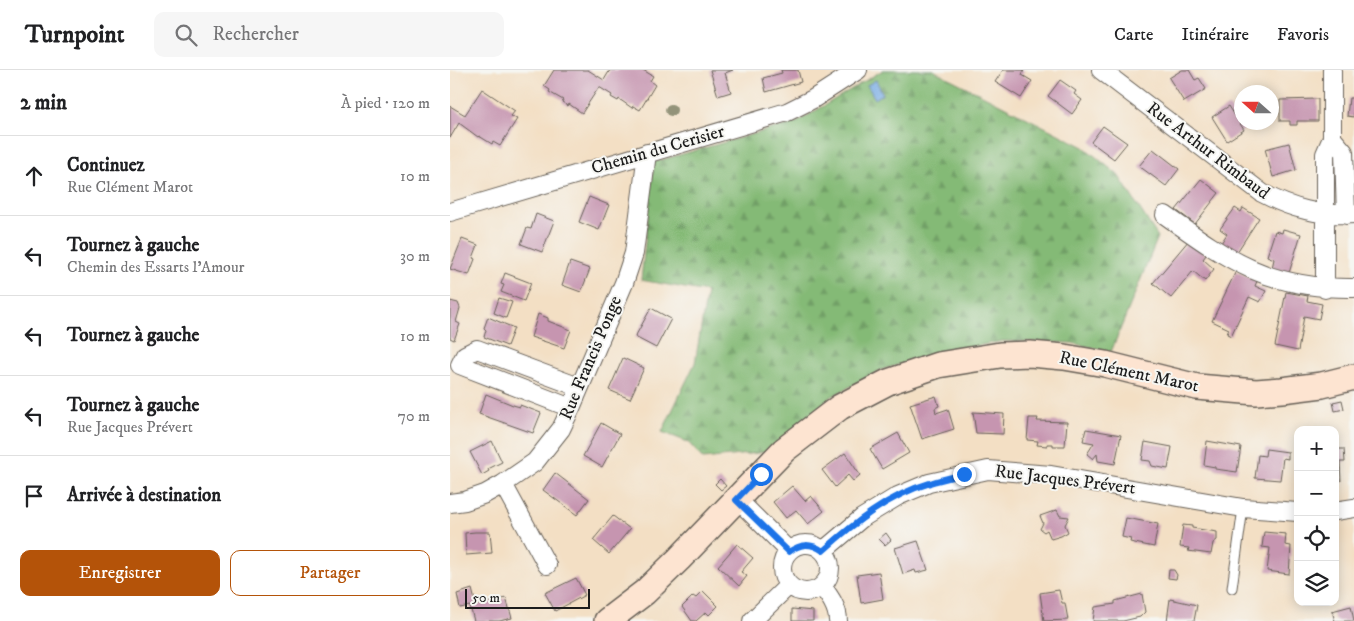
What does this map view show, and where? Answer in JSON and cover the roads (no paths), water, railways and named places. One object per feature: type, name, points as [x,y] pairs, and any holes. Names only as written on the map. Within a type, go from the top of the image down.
[{"type":"street","name":"Chemin du Cerisier","points":[[450,212],[788,112],[813,99],[858,70]]},
{"type":"street","name":"Rue Arthur Rimbaud","points":[[1101,70],[1262,194],[1281,204],[1326,215],[1350,214]]},
{"type":"street","points":[[1325,289],[1326,215],[1324,154],[1332,138],[1332,70]]},
{"type":"street","points":[[1332,138],[1344,152],[1350,214]]},
{"type":"street","name":"Rue Francis Ponge","points":[[450,503],[472,499],[485,494],[535,462],[560,429],[571,408],[624,283],[634,253],[647,153]]},
{"type":"street","points":[[1165,215],[1216,252],[1270,278],[1295,285],[1325,289],[1354,288]]},
{"type":"street","points":[[571,408],[460,365],[464,355],[477,349],[579,387]]},
{"type":"street","name":"Rue Clément Marot","points":[[607,621],[645,592],[679,560],[784,450],[840,407],[888,382],[938,365],[1000,355],[1030,354],[1064,357],[1105,364],[1197,387],[1256,392],[1322,385],[1354,377]]},
{"type":"street","name":"Rue Jacques Prévert","points":[[823,551],[862,518],[898,496],[929,483],[988,470],[1051,475],[1243,508],[1294,512]]},
{"type":"street","points":[[502,484],[547,565]]},
{"type":"street","points":[[736,500],[789,552]]},
{"type":"street","points":[[1339,510],[1354,508]]},
{"type":"street","points":[[806,544],[815,546],[823,551],[828,559],[830,568],[828,578],[822,586],[816,590],[806,592],[789,585],[782,570],[784,560],[789,552],[796,546],[806,544]]},
{"type":"street","points":[[752,621],[789,585]]},
{"type":"street","points":[[822,586],[832,600],[838,614],[838,621]]},
{"type":"lane","points":[[1232,588],[1243,508]]},
{"type":"water","points":[[876,80],[883,94],[875,99],[867,85]]}]
